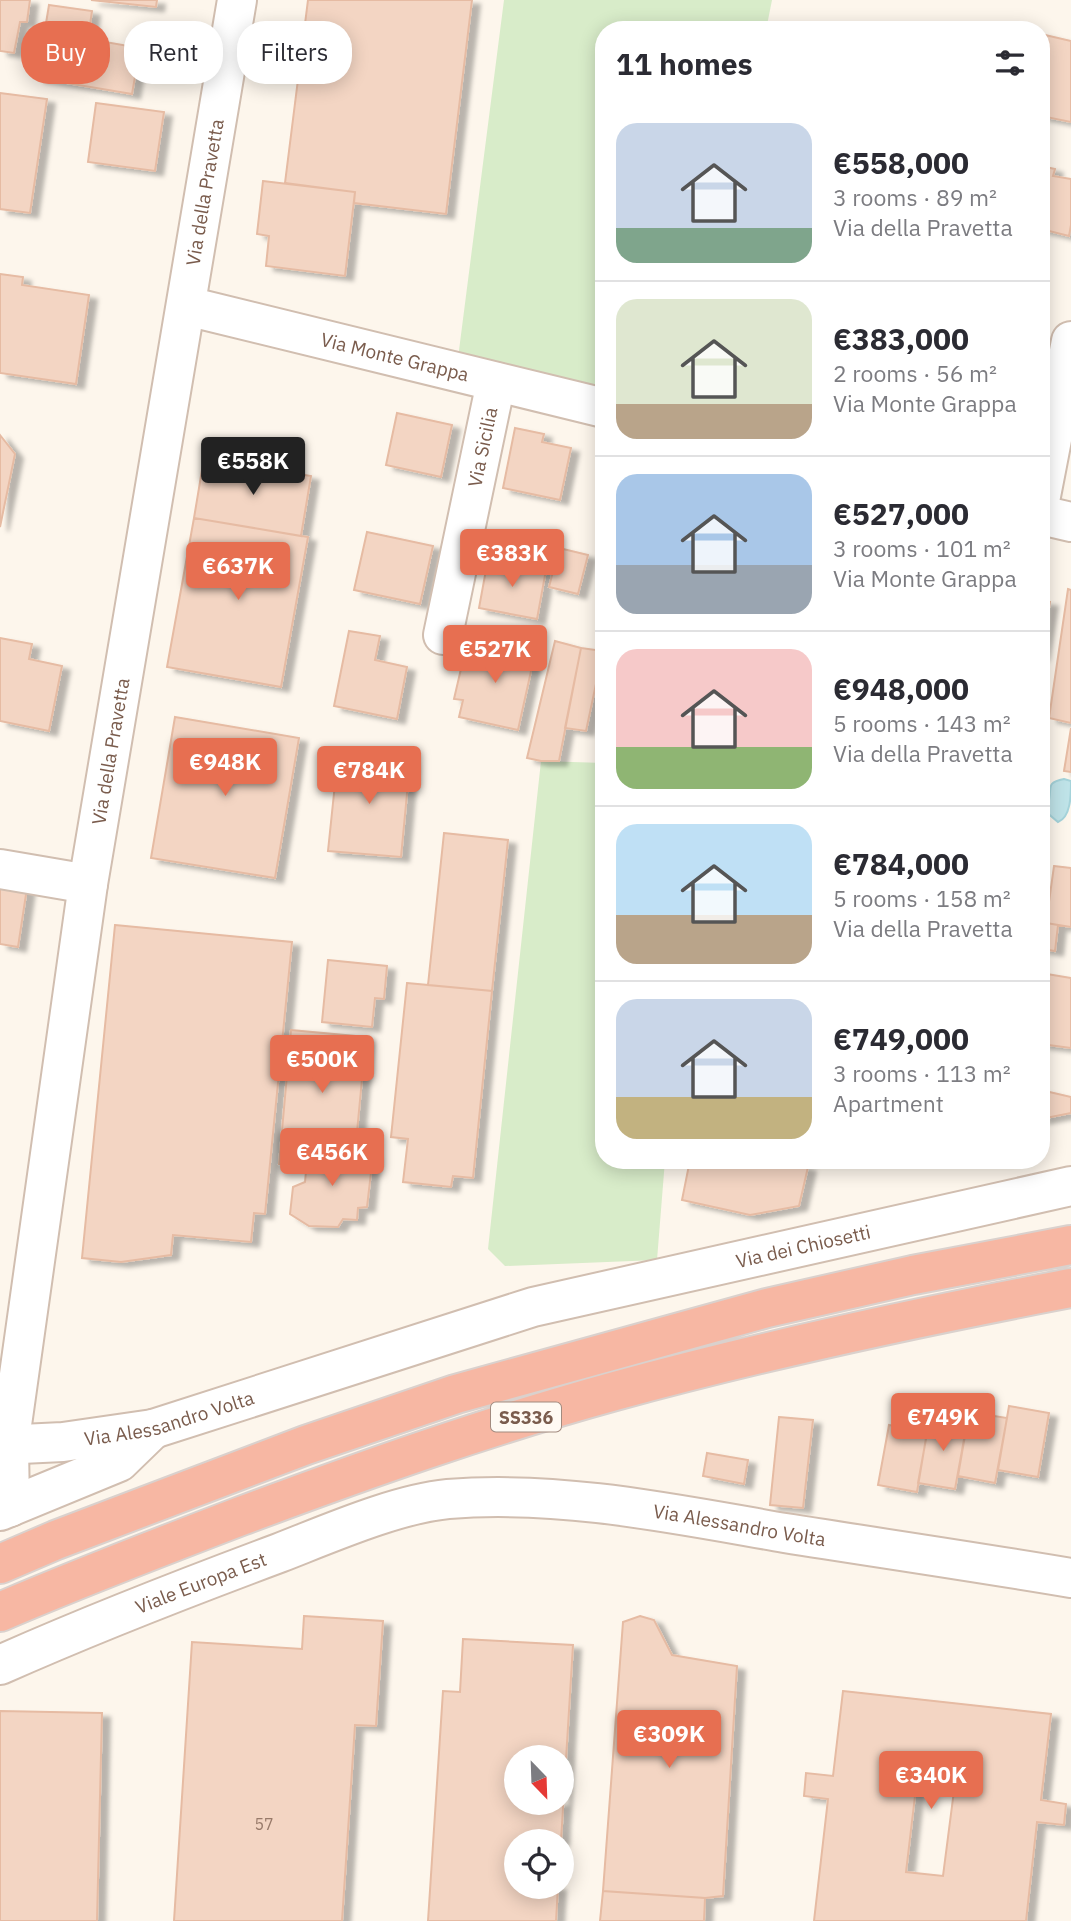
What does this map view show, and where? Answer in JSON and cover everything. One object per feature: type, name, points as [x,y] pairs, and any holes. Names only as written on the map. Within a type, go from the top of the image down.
[{"type":"highway","name":"SS336","points":[[0,1564],[306,1445],[456,1394],[767,1308],[913,1275],[1071,1245]]},
{"type":"highway","name":"SS336","points":[[0,1612],[89,1574],[466,1435],[615,1391],[762,1354],[922,1317],[1071,1288]]},
{"type":"street","name":"Via della Pravetta","points":[[5,1509],[5,1446],[88,884],[237,0]]},
{"type":"street","name":"Via Monte Grappa","points":[[187,306],[595,406]]},
{"type":"street","points":[[1050,450],[1071,341]]},
{"type":"street","name":"Via Sicilia","points":[[443,635],[496,382]]},
{"type":"street","points":[[1050,517],[1071,522]]},
{"type":"street","points":[[0,869],[88,884]]},
{"type":"street","name":"Via dei Chiosetti","points":[[533,1307],[1071,1186]]},
{"type":"street","name":"Via Alessandro Volta","points":[[5,1446],[64,1442],[153,1429],[533,1307]]},
{"type":"street","points":[[5,1509],[119,1462],[153,1429]]},
{"type":"street","name":"Via Alessandro Volta","points":[[405,1507],[447,1499],[531,1498],[650,1510],[926,1556],[1070,1568]]},
{"type":"street","name":"Viale Europa Est","points":[[0,1665],[167,1596],[405,1507]]},
{"type":"green space","points":[[504,0],[772,0],[768,21],[595,21],[595,387],[458,358]]},
{"type":"green space","points":[[541,761],[595,763],[595,1169],[664,1169],[657,1260],[505,1266],[488,1249]]},
{"type":"water","points":[[1064,779],[1071,781],[1068,811],[1058,822],[1050,815],[1050,793],[1054,782]]},
{"type":"building","points":[[0,0],[30,0],[27,21],[20,22],[14,53],[0,51]]},
{"type":"building","points":[[91,0],[157,0],[156,7]]},
{"type":"building","points":[[308,0],[472,0],[446,214],[354,203],[355,192],[285,183],[297,84],[352,84],[352,21],[305,21]]},
{"type":"building","points":[[49,5],[92,11],[91,21],[46,21]]},
{"type":"building","points":[[1050,36],[1071,41],[1071,122],[1050,118]]},
{"type":"building","points":[[110,43],[124,45],[124,84],[134,84],[132,94],[73,84],[110,84]]},
{"type":"building","points":[[0,93],[47,99],[30,213],[0,209]]},
{"type":"building","points":[[96,103],[164,112],[155,171],[88,162]]},
{"type":"building","points":[[1050,168],[1055,169],[1053,176],[1071,179],[1069,236],[1050,231]]},
{"type":"building","points":[[263,181],[355,192],[345,276],[266,266],[269,236],[257,234]]},
{"type":"building","points":[[0,274],[23,277],[22,285],[89,295],[76,384],[0,373]]},
{"type":"building","points":[[397,413],[452,425],[441,477],[386,465]]},
{"type":"building","points":[[515,428],[544,434],[542,442],[571,448],[560,500],[503,488]]},
{"type":"building","points":[[0,435],[15,454],[0,527]]},
{"type":"building","points":[[204,458],[311,476],[301,536],[194,518]]},
{"type":"building","points":[[194,518],[308,537],[281,687],[167,667]]},
{"type":"building","points":[[367,532],[433,546],[420,604],[354,590]]},
{"type":"building","points":[[559,548],[588,555],[578,594],[549,587]]},
{"type":"building","points":[[488,559],[546,570],[537,619],[479,608]]},
{"type":"building","points":[[1068,589],[1071,590],[1071,723],[1050,718]]},
{"type":"building","points":[[349,631],[380,636],[375,660],[407,667],[397,719],[334,706]]},
{"type":"building","points":[[0,638],[32,644],[29,659],[62,666],[49,731],[0,721]]},
{"type":"building","points":[[477,640],[535,653],[518,730],[459,717],[463,700],[454,699],[464,656],[473,658]]},
{"type":"building","points":[[555,641],[581,648],[559,761],[541,761],[527,758]]},
{"type":"building","points":[[581,648],[595,650],[595,689],[586,731],[565,728]]},
{"type":"building","points":[[175,717],[299,738],[275,878],[151,858]]},
{"type":"building","points":[[1071,728],[1071,772],[1064,771]]},
{"type":"building","points":[[338,755],[410,762],[401,857],[328,851]]},
{"type":"building","points":[[444,833],[508,840],[492,991],[428,985]]},
{"type":"building","points":[[1054,866],[1071,868],[1071,927],[1050,924]]},
{"type":"building","points":[[0,883],[27,888],[18,947],[0,944]]},
{"type":"building","points":[[1050,924],[1058,925],[1055,951],[1050,950]]},
{"type":"building","points":[[115,925],[292,942],[265,1214],[254,1213],[251,1242],[173,1235],[171,1255],[121,1262],[82,1258]]},
{"type":"building","points":[[328,960],[387,966],[384,999],[375,998],[372,1027],[322,1022]]},
{"type":"building","points":[[1050,974],[1071,978],[1071,1048],[1050,1045]]},
{"type":"building","points":[[407,983],[492,991],[473,1178],[453,1176],[451,1187],[403,1182],[408,1139],[391,1137]]},
{"type":"building","points":[[291,1030],[366,1037],[355,1153],[308,1149],[306,1166],[279,1164]]},
{"type":"building","points":[[1050,1092],[1071,1097],[1071,1113],[1050,1117]]},
{"type":"building","points":[[308,1149],[373,1155],[367,1207],[358,1208],[357,1220],[343,1219],[338,1227],[309,1226],[290,1214],[293,1187],[305,1182]]},
{"type":"building","points":[[688,1169],[808,1169],[799,1206],[750,1215],[682,1200]]},
{"type":"building","points":[[1009,1406],[1049,1413],[1038,1477],[998,1470]]},
{"type":"building","points":[[969,1412],[1007,1418],[995,1483],[958,1476]]},
{"type":"building","points":[[779,1417],[813,1420],[803,1508],[770,1505]]},
{"type":"building","points":[[930,1417],[967,1423],[955,1489],[918,1483]]},
{"type":"building","points":[[889,1425],[927,1432],[917,1492],[878,1485]]},
{"type":"building","points":[[707,1453],[748,1460],[744,1484],[703,1476]]},
{"type":"building","points":[[304,1616],[383,1621],[376,1726],[355,1725],[342,1921],[174,1921],[192,1642],[302,1649]]},
{"type":"building","points":[[640,1616],[654,1620],[672,1655],[737,1666],[723,1896],[705,1898],[603,1891],[623,1622]]},
{"type":"building","points":[[463,1639],[573,1645],[567,1745],[504,1745],[504,1815],[563,1815],[562,1829],[504,1829],[504,1899],[557,1899],[556,1921],[428,1921],[443,1691],[460,1692]]},
{"type":"building","points":[[843,1691],[1051,1714],[1041,1800],[1066,1804],[1064,1825],[1037,1822],[1026,1921],[814,1921],[828,1799],[804,1796],[806,1773],[833,1776]],"holes":[[[917,1779],[955,1783],[943,1876],[906,1872]]]},
{"type":"building","points":[[0,1711],[102,1713],[97,1921],[0,1921]]},
{"type":"building","points":[[603,1891],[705,1898],[704,1921],[600,1921]]}]
